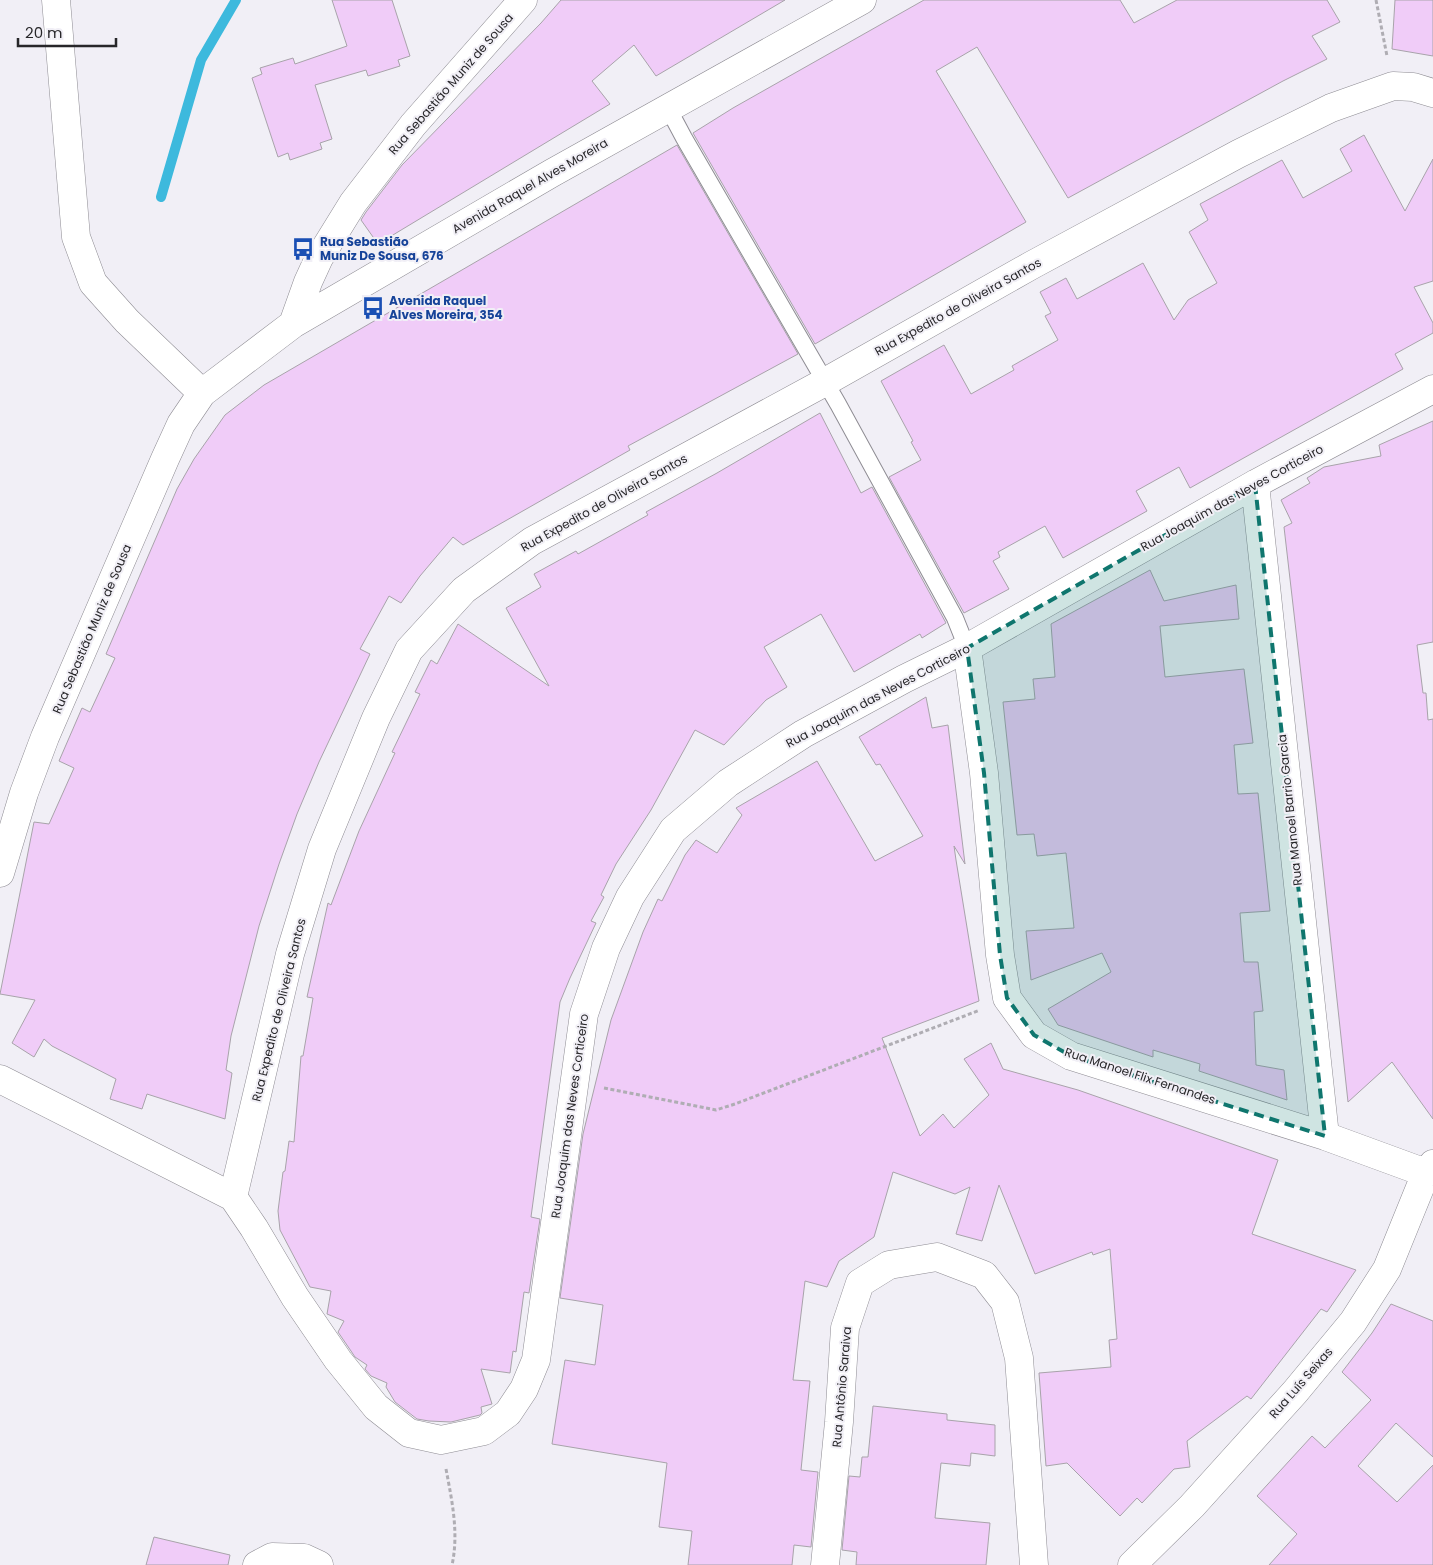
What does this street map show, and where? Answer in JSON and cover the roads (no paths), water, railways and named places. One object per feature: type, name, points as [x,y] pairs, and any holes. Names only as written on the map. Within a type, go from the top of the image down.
[{"type":"street","points":[[56,0],[76,237],[93,283],[127,321],[202,393]]},
{"type":"street","name":"Rua Sebastião Muniz de Sousa","points":[[293,324],[319,258],[353,203],[413,125],[523,0]]},
{"type":"street","name":"Avenida Raquel Alves Moreira","points":[[202,393],[293,324],[552,173],[862,0]]},
{"type":"street","name":"Rua Expedito de Oliveira Santos","points":[[233,1197],[290,954],[322,849],[376,718],[409,650],[464,590],[532,541],[825,382],[1032,265],[1238,154],[1331,108],[1393,86],[1413,87],[1433,93]]},
{"type":"street","name":"Rua Joaquim das Neves Corticeiro","points":[[233,1197],[254,1228],[294,1297],[338,1360],[376,1407],[409,1433],[441,1440],[484,1431],[508,1413],[524,1389],[536,1360],[584,1014],[606,948],[630,897],[673,830],[728,783],[803,734],[904,679],[967,648],[1255,484],[1433,389]]},
{"type":"street","name":"Rua Sebastião Muniz de Sousa","points":[[0,873],[24,794],[46,737],[164,459],[181,424],[202,393]]},
{"type":"street","name":"Rua Manoel Barrio Garcia","points":[[1255,484],[1325,1136]]},
{"type":"street","name":"Rua Manoel Flix Fernandes","points":[[967,648],[984,773],[1000,955],[1007,998],[1034,1035],[1071,1056],[1430,1168]]},
{"type":"street","points":[[0,1079],[233,1197]]},
{"type":"street","name":"Rua Luís Seixas","points":[[1132,1565],[1198,1499],[1295,1392],[1353,1322],[1387,1269],[1430,1168]]},
{"type":"street","name":"Rua Antônio Saraiva","points":[[825,1565],[839,1422],[845,1328],[860,1283],[890,1265],[936,1257],[984,1275],[1005,1302],[1019,1358],[1034,1565]]},
{"type":"street","points":[[257,1565],[272,1557],[304,1558],[319,1565]]},
{"type":"lane","points":[[668,108],[825,382],[955,618],[967,648]]},
{"type":"waterway","points":[[161,197],[201,60],[236,0]]},
{"type":"place","name":"Rua Sebastião Muniz De Sousa, 676","points":[[303,249]]},
{"type":"place","name":"Avenida Raquel Alves Moreira, 354","points":[[373,308]]}]
